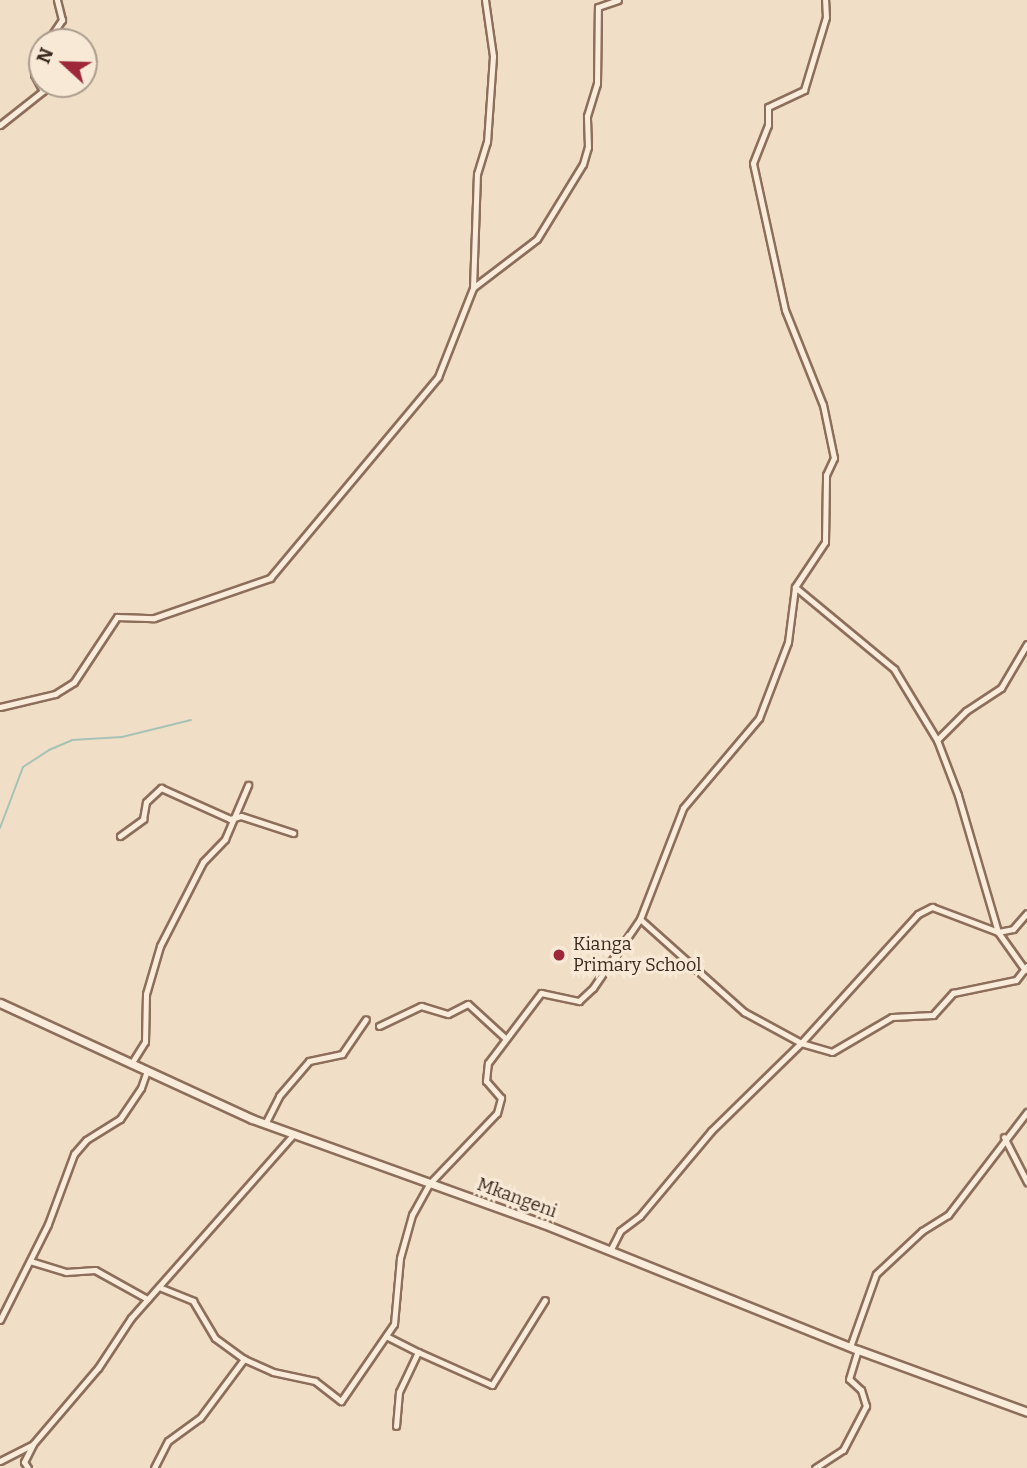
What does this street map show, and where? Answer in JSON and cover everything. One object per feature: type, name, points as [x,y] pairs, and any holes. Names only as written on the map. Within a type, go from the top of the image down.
[{"type":"street","points":[[57,0],[62,20],[57,28]]},
{"type":"street","points":[[0,707],[55,694],[74,682],[117,617],[154,618],[270,578],[438,377],[473,288],[477,174],[487,142],[493,56],[485,0]]},
{"type":"street","points":[[473,288],[537,239],[583,164],[588,148],[587,116],[597,84],[598,7],[618,0]]},
{"type":"street","points":[[159,1287],[193,1301],[215,1338],[244,1359],[273,1372],[314,1381],[341,1401],[386,1336],[397,1313],[403,1247],[412,1215],[430,1183],[497,1112],[501,1098],[486,1081],[488,1063],[504,1037],[541,993],[579,1001],[587,994],[640,919],[683,808],[759,718],[788,642],[795,587],[825,542],[826,475],[834,457],[832,438],[785,310],[753,163],[768,125],[768,107],[804,90],[826,17],[825,0]]},
{"type":"street","points":[[0,125],[34,98]]},
{"type":"street","points":[[640,919],[744,1012],[801,1042],[832,1052],[892,1017],[933,1015],[953,993],[1016,980],[1026,969],[998,932],[960,801],[937,740],[894,669],[795,587]]},
{"type":"street","points":[[937,740],[966,711],[1001,688],[1027,644]]},
{"type":"street","points":[[131,1064],[145,1042],[146,994],[160,946],[203,862],[225,839],[230,819],[248,785]]},
{"type":"street","points":[[120,836],[143,819],[146,802],[161,788],[230,819],[242,816],[293,834]]},
{"type":"street","points":[[610,1251],[620,1231],[640,1216],[711,1131],[801,1042],[918,914],[932,907],[998,932],[1013,929],[1027,913]]},
{"type":"street","name":"Mkangeni","points":[[0,1003],[265,1124],[610,1251],[853,1349],[1027,1412]]},
{"type":"street","points":[[379,1026],[421,1006],[448,1014],[468,1004],[481,1021],[504,1037]]},
{"type":"street","points":[[265,1124],[279,1096],[309,1061],[342,1054],[366,1019]]},
{"type":"street","points":[[0,1320],[30,1261],[74,1154],[86,1140],[120,1119],[141,1088],[147,1071]]},
{"type":"street","points":[[815,1468],[843,1450],[866,1406],[861,1390],[849,1378],[853,1349],[876,1275],[922,1231],[948,1215],[975,1184],[1004,1137],[1027,1112]]},
{"type":"street","points":[[28,1468],[24,1462],[33,1444],[98,1368],[148,1299],[294,1134]]},
{"type":"street","points":[[1004,1137],[1027,1182]]},
{"type":"street","points":[[30,1261],[78,1274],[94,1270],[148,1299]]},
{"type":"street","points":[[386,1336],[492,1385],[545,1300]]},
{"type":"street","points":[[396,1426],[399,1392],[418,1352]]},
{"type":"street","points":[[154,1468],[168,1441],[200,1418],[244,1359]]},
{"type":"street","points":[[0,1461],[33,1444]]},
{"type":"waterway","points":[[0,828],[23,767],[49,750],[72,740],[122,737],[191,720]]},
{"type":"place","name":"Kianga Primary School","points":[[559,955]]}]
